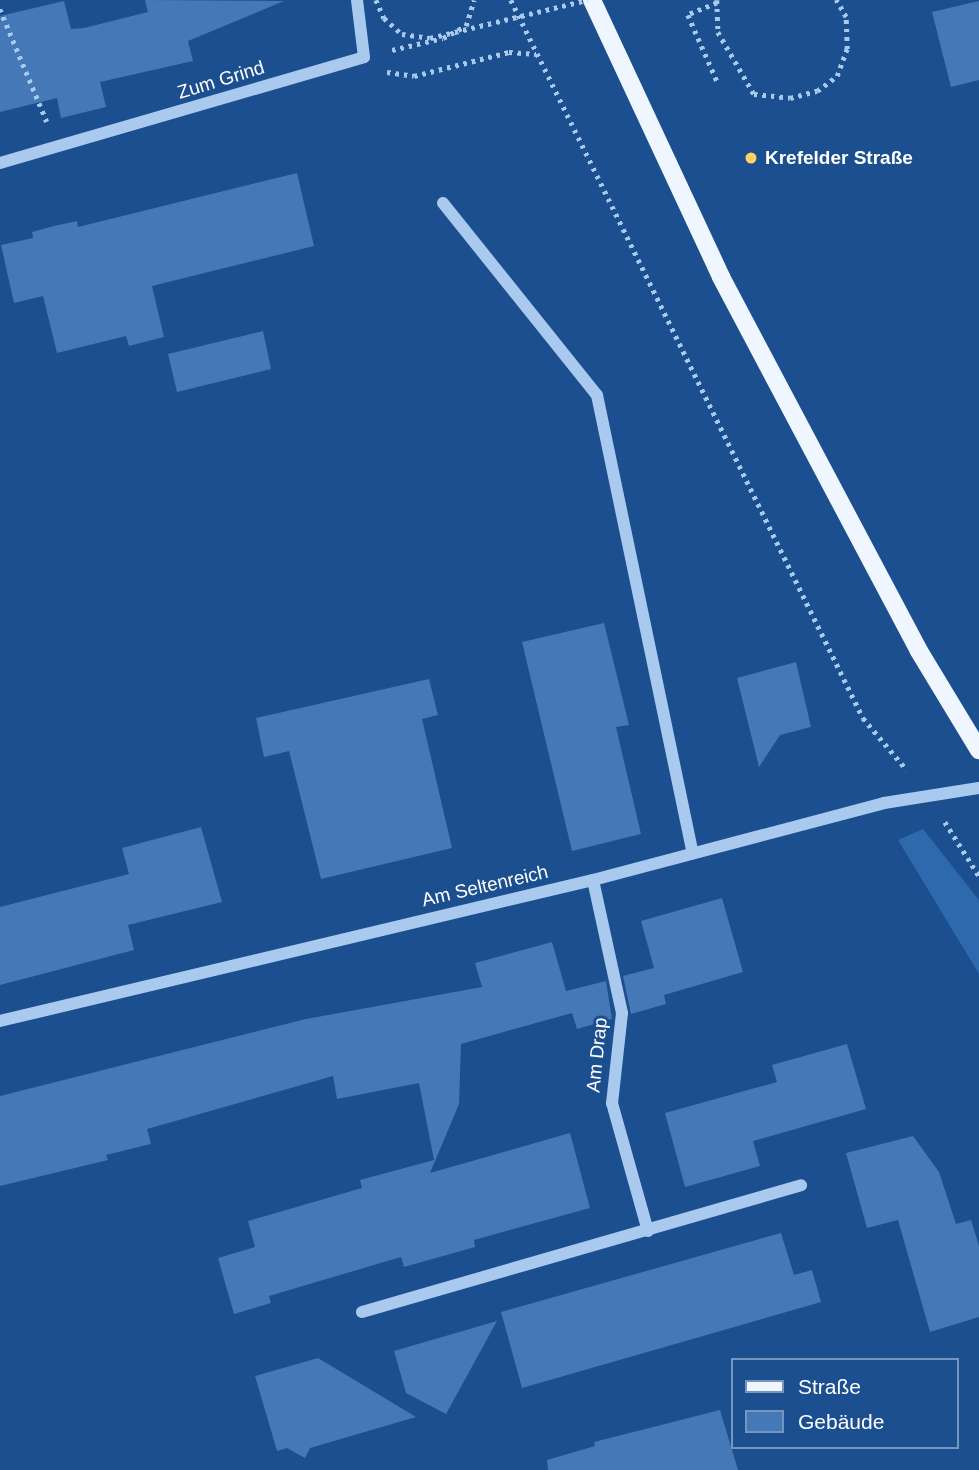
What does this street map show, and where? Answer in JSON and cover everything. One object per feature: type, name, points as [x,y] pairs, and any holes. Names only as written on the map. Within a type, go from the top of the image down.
[{"type":"main road","points":[[593,0],[721,277],[919,651],[979,750]]},
{"type":"street","points":[[357,0],[363,57]]},
{"type":"street","name":"Zum Grind","points":[[0,163],[363,57]]},
{"type":"street","points":[[443,203],[597,395],[693,853]]},
{"type":"street","name":"Am Seltenreich","points":[[0,1021],[593,880],[927,793],[979,788]]},
{"type":"street","name":"Am Drap","points":[[593,880],[622,1013],[612,1103],[648,1231]]},
{"type":"street","points":[[362,1312],[801,1185]]},
{"type":"path","points":[[376,0],[384,18],[402,34],[430,38],[587,0]]},
{"type":"path","points":[[363,57],[455,32],[466,26],[474,0]]},
{"type":"path","points":[[511,0],[863,718],[927,793],[979,876]]},
{"type":"path","points":[[717,81],[688,15],[717,2],[718,32],[754,94],[790,99],[817,91],[837,76],[847,49],[846,17],[836,0]]},
{"type":"path","points":[[0,9],[58,148]]},
{"type":"path","points":[[363,57],[378,71],[414,76],[509,52],[536,54]]},
{"type":"shaded area","points":[[923,829],[979,900],[979,974],[898,840]]},
{"type":"building","points":[[145,0],[284,1],[188,41],[193,61],[100,82],[106,107],[61,118],[57,98],[0,112],[0,16],[64,1],[71,29],[84,28],[148,12]]},
{"type":"building","points":[[979,1],[979,80],[951,87],[932,12]]},
{"type":"building","points":[[297,173],[314,246],[152,286],[164,337],[129,346],[126,336],[57,353],[43,296],[14,303],[1,245],[33,238],[32,232],[54,226],[77,221],[78,227]]},
{"type":"building","points":[[263,331],[271,369],[177,392],[168,354]]},
{"type":"building","points":[[604,623],[629,725],[616,727],[641,834],[572,851],[522,642]]},
{"type":"building","points":[[796,662],[811,727],[780,735],[759,767],[737,678]]},
{"type":"building","points":[[429,679],[438,715],[422,719],[452,848],[321,879],[289,751],[264,757],[256,718]]},
{"type":"building","points":[[201,827],[222,902],[128,925],[134,950],[0,985],[0,907],[129,874],[122,848]]},
{"type":"building","points":[[722,898],[743,972],[664,995],[666,1004],[631,1014],[623,976],[654,968],[641,921]]},
{"type":"building","points":[[552,942],[566,991],[606,981],[612,1019],[577,1029],[572,1013],[461,1044],[459,1104],[430,1173],[570,1133],[590,1208],[474,1240],[475,1247],[404,1267],[401,1257],[269,1296],[271,1303],[234,1314],[218,1258],[255,1247],[248,1221],[362,1188],[360,1180],[434,1160],[419,1083],[337,1099],[333,1076],[147,1129],[151,1144],[106,1155],[108,1160],[0,1186],[0,1096],[306,1019],[482,987],[475,963]]},
{"type":"building","points":[[847,1044],[866,1109],[753,1141],[760,1166],[685,1187],[665,1113],[777,1082],[772,1065]]},
{"type":"building","points":[[913,1136],[939,1172],[956,1224],[971,1220],[979,1246],[979,1317],[930,1332],[898,1220],[867,1228],[846,1153]]},
{"type":"building","points":[[781,1233],[794,1275],[812,1270],[821,1302],[522,1388],[501,1312]]},
{"type":"building","points":[[497,1321],[446,1414],[406,1393],[394,1351]]},
{"type":"building","points":[[318,1358],[416,1417],[310,1448],[305,1458],[287,1448],[277,1451],[255,1376]]},
{"type":"building","points":[[720,1410],[738,1470],[548,1470],[547,1460],[595,1446],[594,1442]]},
{"type":"place","name":"Krefelder Straße","points":[[751,158]]}]
